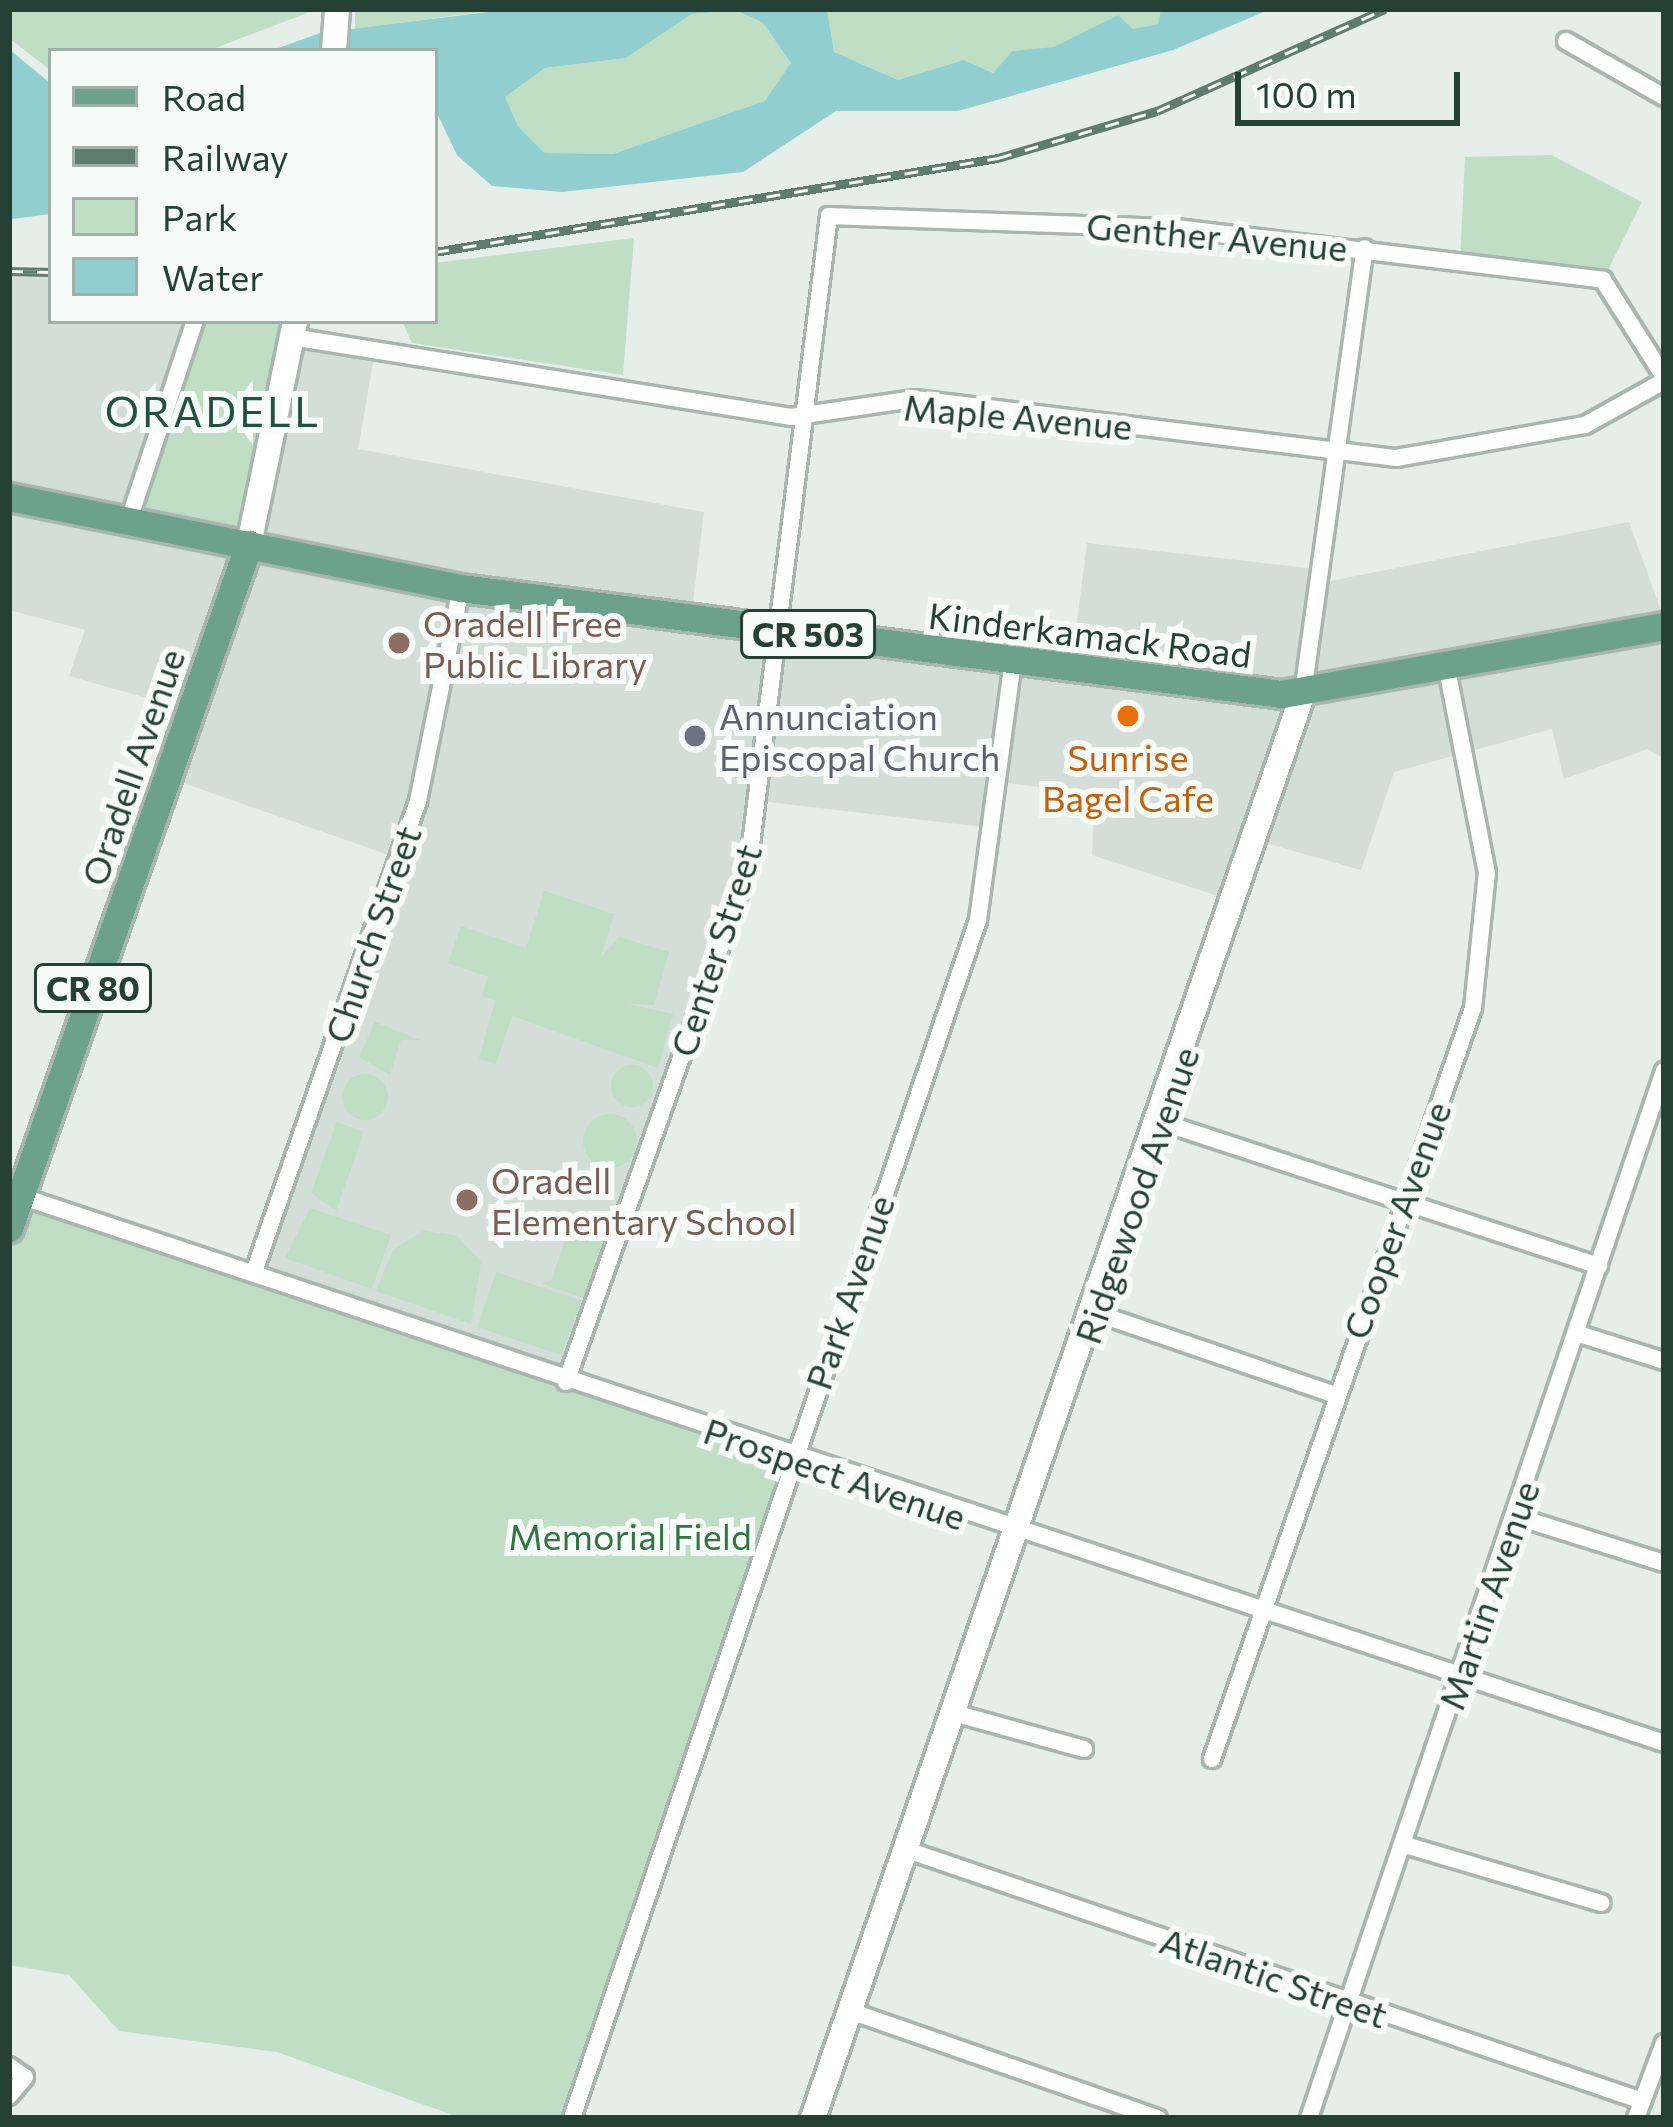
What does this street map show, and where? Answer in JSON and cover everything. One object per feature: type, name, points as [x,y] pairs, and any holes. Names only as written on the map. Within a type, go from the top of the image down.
[{"type":"main road","name":"Kinderkamack Road","points":[[11,504],[130,518],[461,588],[1302,696],[1664,626]]},
{"type":"main road","name":"Oradell Avenue","points":[[9,1228],[14,1194],[249,544]]},
{"type":"street","points":[[334,48],[336,14]]},
{"type":"street","points":[[1566,41],[1664,97]]},
{"type":"street","name":"Genther Avenue","points":[[829,216],[1176,228],[1603,280],[1664,379]]},
{"type":"street","name":"Center Street","points":[[566,1382],[748,869],[829,216]]},
{"type":"street","name":"Ridgewood Avenue","points":[[813,2118],[1096,1313],[1302,696],[1340,452],[1364,248]]},
{"type":"street","points":[[130,518],[194,324]]},
{"type":"street","name":"Maple Avenue","points":[[293,329],[804,416],[916,399],[1396,458],[1568,429],[1664,379]]},
{"type":"street","name":"Oradell Avenue","points":[[249,544],[293,329]]},
{"type":"street","name":"Church Street","points":[[254,1272],[418,801],[461,588]]},
{"type":"street","name":"Park Avenue","points":[[572,2118],[791,1458],[978,920],[1013,661]]},
{"type":"street","name":"Cooper Avenue","points":[[1212,1759],[1332,1394],[1473,1008],[1487,907],[1447,670]]},
{"type":"street","name":"Martin Avenue","points":[[1309,2118],[1664,1071]]},
{"type":"street","points":[[1161,1122],[1599,1266]]},
{"type":"street","name":"Prospect Avenue","points":[[14,1194],[1018,1536],[1664,1743]]},
{"type":"street","points":[[1096,1313],[1332,1394]]},
{"type":"street","points":[[1576,1333],[1664,1361]]},
{"type":"street","points":[[1515,1516],[1664,1563]]},
{"type":"street","points":[[954,1713],[1084,1749]]},
{"type":"street","points":[[1402,1844],[1600,1903]]},
{"type":"street","name":"Atlantic Street","points":[[907,1850],[1639,2109]]},
{"type":"street","points":[[850,2012],[1158,2118]]},
{"type":"street","points":[[1639,2109],[1658,2074],[1664,2043]]},
{"type":"street","points":[[9,2066],[25,2077],[9,2096]]},
{"type":"shaded area","points":[[9,272],[48,275],[48,324],[213,324],[375,351],[358,449],[704,512],[691,619],[1071,668],[1087,543],[1326,570],[1325,582],[1629,522],[1664,619],[1664,759],[1648,749],[1564,779],[1552,729],[1394,772],[1361,870],[1255,840],[1236,902],[1092,855],[1095,794],[998,782],[991,828],[759,801],[748,869],[566,1382],[254,1272],[400,859],[166,777],[189,710],[69,676],[85,630],[9,610]]},
{"type":"green space","points":[[9,9],[315,9],[216,48],[48,48],[48,69],[9,38]]},
{"type":"green space","points":[[355,9],[504,9],[355,29]]},
{"type":"green space","points":[[827,9],[1161,9],[1158,24],[1133,29],[1118,15],[1055,47],[1012,51],[993,73],[964,60],[898,80],[834,52]]},
{"type":"green space","points":[[736,10],[763,23],[791,63],[766,101],[613,154],[545,153],[518,126],[504,96],[545,68],[626,58],[692,14]]},
{"type":"green space","points":[[1551,155],[1642,202],[1603,280],[1460,262],[1465,157]]},
{"type":"green space","points":[[634,238],[623,375],[412,343],[403,324],[438,324],[438,263]]},
{"type":"green space","points":[[194,324],[294,324],[249,543],[130,517]]},
{"type":"green space","points":[[544,891],[614,914],[601,957],[619,937],[669,952],[654,1005],[627,1004],[673,1014],[658,1068],[512,1016],[496,1064],[479,1059],[495,1001],[482,996],[488,977],[448,963],[461,926],[526,948]]},
{"type":"green space","points":[[375,1022],[420,1040],[401,1040],[390,1075],[359,1057]]},
{"type":"green space","points":[[632,1065],[647,1071],[653,1086],[647,1101],[632,1107],[617,1101],[611,1086],[617,1071]]},
{"type":"green space","points":[[365,1074],[382,1080],[388,1097],[382,1114],[365,1120],[348,1114],[342,1097],[348,1080]]},
{"type":"green space","points":[[610,1114],[629,1122],[637,1141],[629,1160],[610,1168],[591,1160],[583,1141],[591,1122]]},
{"type":"green space","points":[[337,1122],[364,1132],[336,1211],[311,1193]]},
{"type":"green space","name":"Memorial Field","points":[[20,1196],[791,1458],[572,2118],[461,2118],[277,2052],[119,2031],[69,1975],[9,1965],[9,1228]]},
{"type":"green space","points":[[310,1208],[391,1235],[372,1289],[285,1258]]},
{"type":"green space","points":[[575,1211],[609,1223],[584,1298],[540,1283],[551,1281]]},
{"type":"green space","points":[[423,1231],[456,1235],[481,1262],[471,1324],[376,1291],[393,1250]]},
{"type":"green space","points":[[496,1272],[582,1301],[561,1355],[477,1327]]},
{"type":"water","points":[[512,9],[827,9],[834,52],[898,80],[964,60],[993,73],[1012,51],[1054,47],[1118,15],[1133,29],[1158,24],[1161,9],[1271,9],[1173,50],[958,111],[836,111],[743,172],[562,192],[492,186],[457,155],[438,115],[438,48],[278,48],[320,33]],"holes":[[[736,10],[763,23],[791,63],[765,101],[613,154],[545,153],[518,126],[505,97],[545,68],[626,58],[692,14]]]},
{"type":"water","points":[[9,49],[48,82],[48,214],[12,219]]},
{"type":"railway","points":[[438,251],[998,158],[1157,111],[1385,9]]},
{"type":"railway","points":[[9,271],[48,272]]},
{"type":"place","name":"Oradell Free Public Library","points":[[399,643]]},
{"type":"place","name":"Sunrise Bagel Cafe","points":[[1128,716]]},
{"type":"place","name":"Annunciation Episcopal Church","points":[[695,736]]},
{"type":"place","name":"Oradell Elementary School","points":[[467,1200]]},
{"type":"district","name":"ORADELL","points":[[213,410]]}]
